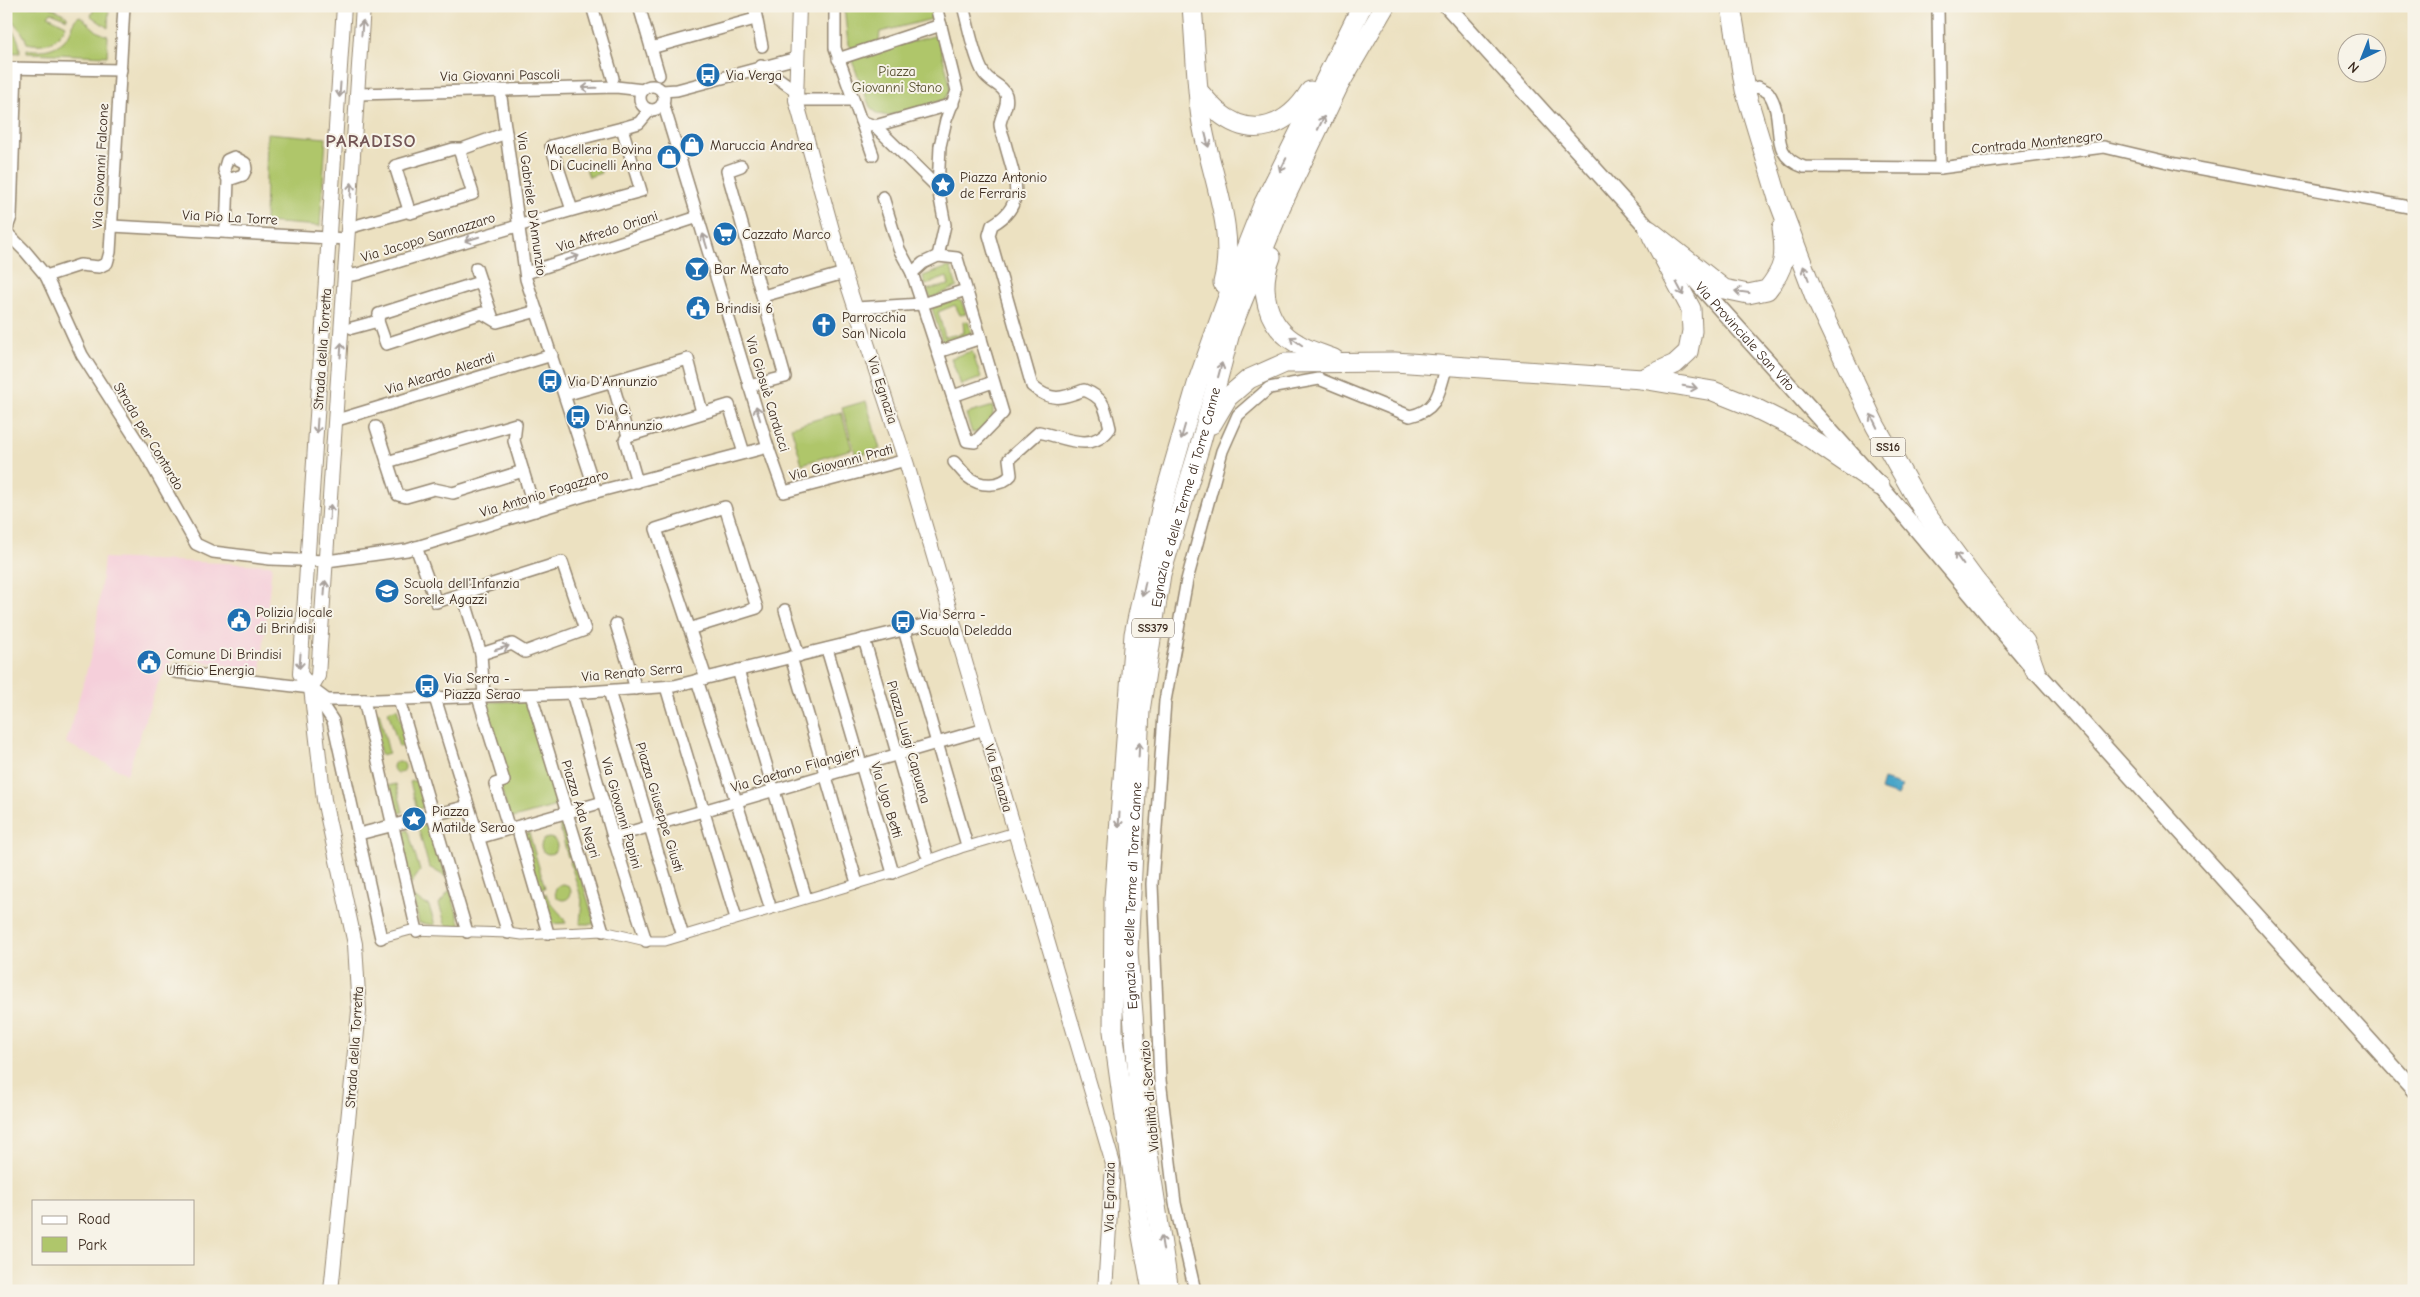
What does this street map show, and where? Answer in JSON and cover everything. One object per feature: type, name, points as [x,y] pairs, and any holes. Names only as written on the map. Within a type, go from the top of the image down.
[{"type":"highway","points":[[1192,6],[1200,111],[1220,194],[1228,263],[1198,381]]},
{"type":"highway","name":"Egnazia e delle Terme di Torre Canne","points":[[1169,1291],[1140,1101],[1128,952],[1142,702],[1161,574],[1201,442],[1231,329],[1281,206],[1339,85],[1385,6]]},
{"type":"highway","name":"SS16","points":[[1731,6],[1745,90],[1779,202],[1815,297],[1875,425],[1923,510],[1974,579],[2025,642],[2036,670]]},
{"type":"highway","points":[[1199,92],[1219,112],[1242,125],[1267,128],[1289,116],[1301,105],[1361,9]]},
{"type":"highway","name":"Egnazia e delle Terme di Torre Canne","points":[[1152,1291],[1140,1225],[1113,1032],[1114,898],[1134,634],[1162,505],[1198,381],[1240,263],[1263,205],[1361,9]]},
{"type":"highway","points":[[1309,148],[1309,163],[1265,273],[1265,302],[1276,326],[1298,344],[1340,361]]},
{"type":"highway","points":[[1649,230],[1724,289],[1748,294],[1767,290],[1780,274],[1786,251],[1779,202]]},
{"type":"highway","points":[[1642,379],[1675,364],[1688,352],[1692,331],[1691,309],[1649,230]]},
{"type":"highway","points":[[1201,442],[1228,397],[1249,379],[1286,363],[1340,361],[1447,365],[1642,379],[1713,391],[1753,407],[1795,428],[1880,486]]},
{"type":"main road","name":"Via Provinciale San Vito","points":[[1448,6],[1880,486],[2036,670],[2414,1090]]},
{"type":"street","name":"Via Giovanni Falcone","points":[[46,276],[80,265],[99,267],[107,263],[112,226],[124,6]]},
{"type":"street","name":"Strada della Torretta","points":[[344,6],[300,674],[333,721],[381,938]]},
{"type":"street","name":"Strada della Torretta","points":[[331,1291],[359,1011],[359,972],[355,944],[324,800],[311,688],[318,676],[327,561],[363,6]]},
{"type":"street","points":[[592,6],[613,78]]},
{"type":"street","points":[[639,6],[659,76]]},
{"type":"street","points":[[754,6],[755,19],[762,46]]},
{"type":"street","name":"Via Egnazia","points":[[799,6],[796,96],[844,273],[906,460],[1113,1164],[1105,1291]]},
{"type":"street","points":[[835,6],[834,48],[873,155]]},
{"type":"street","points":[[936,6],[957,91],[940,146],[938,188],[945,225],[938,256]]},
{"type":"street","points":[[954,462],[968,478],[988,485],[1006,481],[1011,475],[1009,459],[1039,432],[1084,444],[1105,435],[1110,428],[1104,403],[1096,395],[1084,390],[1062,399],[1040,392],[1032,386],[989,235],[992,226],[1004,218],[1014,206],[1016,194],[1016,182],[1011,171],[1000,124],[1005,112],[1007,96],[1002,88],[989,81],[982,70],[963,6]]},
{"type":"street","points":[[1938,6],[1940,168]]},
{"type":"street","points":[[651,48],[755,19]]},
{"type":"street","points":[[838,59],[942,25]]},
{"type":"street","points":[[650,110],[642,104],[640,94],[651,86],[662,91],[676,90],[797,58]]},
{"type":"street","points":[[761,66],[796,96],[853,100]]},
{"type":"street","points":[[6,231],[11,217],[11,68],[121,70]]},
{"type":"street","name":"Contrada Montenegro","points":[[1745,90],[1758,86],[1763,87],[1773,98],[1784,156],[1793,163],[1804,167],[1940,168],[2104,147],[2176,164],[2414,208]]},
{"type":"street","name":"Via Giovanni Pascoli","points":[[358,94],[616,87],[643,90]]},
{"type":"street","name":"Via Gabriele D'Annunzio","points":[[500,90],[526,272],[596,492]]},
{"type":"street","points":[[572,210],[551,146],[639,123],[650,110],[660,107],[663,103],[662,91]]},
{"type":"street","name":"Via Giosuè Carducci","points":[[663,103],[768,447],[784,492]]},
{"type":"street","points":[[875,126],[953,104]]},
{"type":"street","points":[[861,121],[875,126],[938,188]]},
{"type":"street","name":"Via Jacopo Sannazzaro","points":[[346,276],[358,274],[518,224],[641,191],[622,128]]},
{"type":"street","points":[[409,211],[395,166],[459,149],[506,133]]},
{"type":"street","name":"Via Pio La Torre","points":[[112,226],[330,238],[409,211],[410,213],[474,194],[459,149]]},
{"type":"street","points":[[741,166],[727,171],[786,377],[750,386]]},
{"type":"street","points":[[226,232],[228,180]]},
{"type":"street","points":[[883,197],[899,249],[912,273],[967,441],[975,442],[1003,413],[957,258],[938,256],[923,263],[912,273]]},
{"type":"street","name":"Via Alfredo Oriani","points":[[526,272],[698,217]]},
{"type":"street","name":"Strada per Contardo","points":[[6,231],[26,251],[46,276],[85,360],[145,453],[196,544],[213,552],[270,559],[327,561]]},
{"type":"street","points":[[476,268],[493,318]]},
{"type":"street","points":[[763,296],[844,273]]},
{"type":"street","points":[[480,282],[379,314],[378,321],[386,344],[482,313],[498,322],[537,311]]},
{"type":"street","points":[[856,308],[922,304],[966,290]]},
{"type":"street","points":[[352,328],[378,321]]},
{"type":"street","points":[[938,352],[981,338]]},
{"type":"street","name":"Via Aleardo Aleardi","points":[[337,420],[552,355]]},
{"type":"street","points":[[564,395],[688,360],[702,412]]},
{"type":"street","name":"Viabilità di Servizio","points":[[1195,1291],[1175,1203],[1160,1080],[1152,884],[1166,701],[1187,580],[1222,451],[1238,415],[1269,388],[1319,379],[1410,416],[1425,413],[1437,399],[1447,365]]},
{"type":"street","points":[[612,381],[628,436]]},
{"type":"street","points":[[953,396],[994,382]]},
{"type":"street","points":[[637,482],[625,440],[628,436],[702,412],[729,405],[744,453]]},
{"type":"street","points":[[387,462],[516,424],[514,441],[535,511]]},
{"type":"street","points":[[376,427],[398,496],[406,497],[434,489],[453,493],[523,471]]},
{"type":"street","name":"Via Antonio Fogazzaro","points":[[327,561],[416,547],[596,492],[768,447]]},
{"type":"street","name":"Via Giovanni Prati","points":[[784,492],[906,460]]},
{"type":"street","points":[[689,629],[757,608],[726,507],[656,529],[689,629],[701,679],[736,801],[769,903]]},
{"type":"street","points":[[416,547],[436,602],[562,562],[585,630],[525,652],[512,644],[481,654]]},
{"type":"street","points":[[463,595],[481,654],[481,696],[504,781],[495,784],[513,828],[548,933]]},
{"type":"street","points":[[785,610],[825,776],[857,883]]},
{"type":"street","name":"Via Renato Serra","points":[[311,688],[327,700],[399,700],[666,687],[952,618]]},
{"type":"street","points":[[616,624],[636,689]]},
{"type":"street","name":"Piazza Luigi Capuana","points":[[904,630],[966,842]]},
{"type":"street","name":"Piazza Luigi Capuana","points":[[864,639],[896,755],[926,853]]},
{"type":"street","name":"Via Ugo Betti","points":[[827,649],[893,873]]},
{"type":"street","points":[[738,670],[806,895]]},
{"type":"street","points":[[175,672],[311,688]]},
{"type":"street","points":[[666,687],[736,918]]},
{"type":"street","name":"Piazza Giuseppe Giusti","points":[[609,691],[682,933]]},
{"type":"street","name":"Via Giovanni Papini","points":[[572,693],[613,837],[646,941]]},
{"type":"street","name":"Piazza Ada Negri","points":[[531,694],[602,931]]},
{"type":"street","points":[[434,698],[508,933]]},
{"type":"street","points":[[364,700],[417,930]]},
{"type":"street","points":[[399,700],[467,932]]},
{"type":"street","name":"Via Gaetano Filangieri","points":[[613,837],[985,729]]},
{"type":"street","points":[[478,838],[603,802]]},
{"type":"street","points":[[359,834],[468,806]]},
{"type":"street","points":[[381,938],[417,930],[522,935],[602,931],[646,941],[665,941],[893,873],[961,848],[1015,832]]},
{"type":"shaded area","points":[[104,558],[272,565],[261,671],[175,657],[157,685],[127,774],[66,743],[94,645]]},
{"type":"green space","points":[[6,6],[49,6],[67,16],[67,19],[51,12],[48,16],[66,25],[59,36],[50,42],[45,44],[27,43],[22,32],[9,15]]},
{"type":"green space","points":[[95,6],[109,6],[108,28],[91,16]]},
{"type":"green space","name":"Piazza Giovanni Stano","points":[[844,6],[932,6],[934,15],[932,19],[880,32],[879,41],[851,48],[848,45]]},
{"type":"green space","points":[[80,16],[98,32],[108,36],[107,56],[27,53],[27,49],[41,50],[59,44],[69,35],[75,20]]},
{"type":"green space","points":[[6,26],[17,37],[20,53],[6,52]]},
{"type":"green space","name":"Piazza Giovanni Stano","points":[[937,35],[949,80],[950,91],[944,100],[888,116],[878,114],[870,107],[852,61],[853,57]]},
{"type":"green space","points":[[267,133],[326,138],[320,226],[265,222]]},
{"type":"green space","points":[[598,162],[601,173],[589,177],[585,166]]},
{"type":"green space","points":[[948,267],[951,268],[957,287],[931,298],[926,290],[949,285],[947,277],[925,285],[923,276]]},
{"type":"green space","points":[[956,299],[962,302],[966,314],[960,315],[955,305],[938,312],[945,337],[964,333],[963,322],[968,321],[971,332],[968,337],[946,344],[942,341],[932,308]]},
{"type":"green space","points":[[972,351],[981,378],[961,385],[951,358]]},
{"type":"green space","points":[[866,401],[880,449],[856,456],[842,408]]},
{"type":"green space","points":[[993,406],[993,416],[978,432],[972,433],[966,414]]},
{"type":"green space","points":[[841,412],[852,449],[802,464],[791,427]]},
{"type":"green space","points":[[530,701],[560,805],[510,819],[500,785],[482,702]]},
{"type":"green space","points":[[397,708],[408,745],[399,747],[388,711]]},
{"type":"green space","points":[[379,712],[389,753],[381,755],[371,714]]},
{"type":"green space","points":[[397,761],[401,761],[405,767],[401,773],[397,773],[393,769],[393,765]]},
{"type":"green space","points":[[417,780],[425,807],[417,809],[410,782]]},
{"type":"green space","points":[[396,784],[403,812],[394,815],[388,786]]},
{"type":"green space","points":[[564,822],[574,855],[568,857],[559,824]]},
{"type":"green space","points":[[431,824],[446,877],[429,867],[418,827]]},
{"type":"green space","points":[[408,830],[420,871],[411,884],[398,833]]},
{"type":"green space","points":[[529,833],[545,888],[539,890],[523,834]]},
{"type":"green space","points":[[549,838],[557,846],[549,854],[541,846]]},
{"type":"green space","points":[[576,860],[595,924],[580,924],[582,900],[570,862]]},
{"type":"green space","points":[[563,884],[571,892],[563,900],[555,892]]},
{"type":"green space","points":[[450,890],[461,926],[446,926],[439,904]]},
{"type":"green space","points":[[546,894],[566,923],[550,924],[541,895]]},
{"type":"green space","points":[[413,897],[429,906],[435,925],[419,923]]},
{"type":"water","points":[[1883,780],[1902,786],[1898,796],[1880,790]]},
{"type":"place","name":"Via Verga","points":[[708,75]]},
{"type":"place","name":"Maruccia Andrea","points":[[692,145]]},
{"type":"place","name":"Macelleria Bovina Di Cucinelli Anna","points":[[669,157]]},
{"type":"place","name":"Piazza Antonio de Ferraris","points":[[943,185]]},
{"type":"place","name":"Cazzato Marco","points":[[725,234]]},
{"type":"place","name":"Bar Mercato","points":[[697,269]]},
{"type":"place","name":"Brindisi 6","points":[[698,308]]},
{"type":"place","name":"Parrocchia San Nicola","points":[[824,325]]},
{"type":"place","name":"Via D'Annunzio","points":[[550,381]]},
{"type":"place","name":"Via G. D'Annunzio","points":[[578,417]]},
{"type":"place","name":"Scuola dell'Infanzia Sorelle Agazzi","points":[[387,591]]},
{"type":"place","name":"Polizia locale di Brindisi","points":[[239,620]]},
{"type":"place","name":"Via Serra - Scuola Deledda","points":[[903,622]]},
{"type":"place","name":"Comune Di Brindisi Ufficio Energia","points":[[149,662]]},
{"type":"place","name":"Via Serra - Piazza Serao","points":[[427,686]]},
{"type":"place","name":"Piazza Matilde Serao","points":[[414,819]]},
{"type":"district","name":"PARADISO","points":[[371,140]]}]
